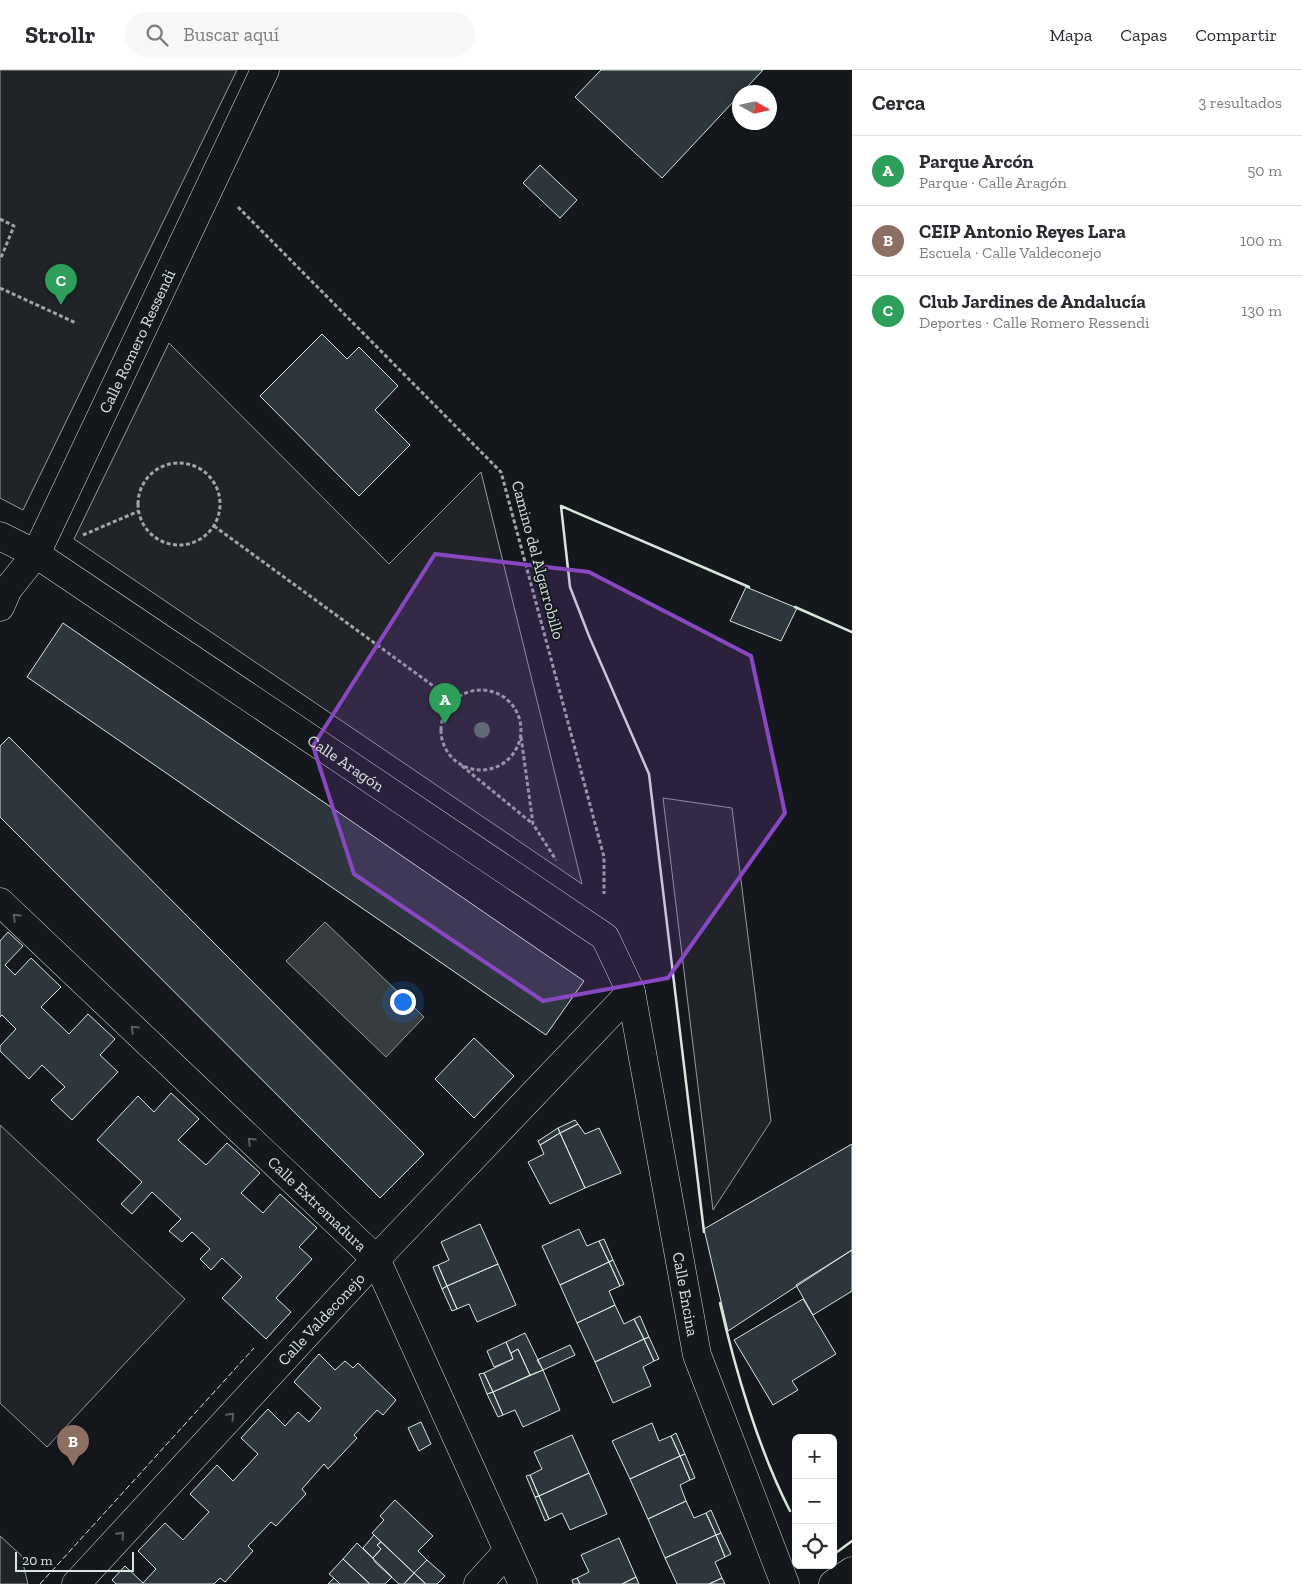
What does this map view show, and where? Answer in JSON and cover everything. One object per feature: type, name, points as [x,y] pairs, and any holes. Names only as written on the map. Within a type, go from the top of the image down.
[{"type":"street","name":"Calle Romero Ressendi","points":[[0,607],[8,590],[36,554],[265,70]]},
{"type":"street","name":"Calle Aragón","points":[[0,536],[36,554],[605,937]]},
{"type":"street","name":"Calle Extremadura","points":[[0,902],[376,1258],[523,1584]]},
{"type":"street","points":[[605,937],[631,992]]},
{"type":"street","name":"Calle Valdeconejo","points":[[76,1584],[376,1258],[631,992]]},
{"type":"street","name":"Calle Encina","points":[[631,992],[697,1356],[785,1584]]},
{"type":"street","points":[[478,1584],[508,1551]]},
{"type":"street","points":[[833,1584],[852,1571]]},
{"type":"path","name":"Camino del Algarrobillo","points":[[213,181],[502,472],[604,856],[605,937]]},
{"type":"path","points":[[0,220],[14,226],[0,260]]},
{"type":"path","points":[[0,288],[76,323]]},
{"type":"path","points":[[174,463],[186,463],[199,467],[210,475],[220,500],[219,513],[214,526],[204,536],[192,543],[172,544],[153,535],[144,525],[139,511],[139,498],[143,486],[150,475],[161,467],[174,463]]},
{"type":"path","points":[[36,554],[139,511]]},
{"type":"path","points":[[214,526],[454,701]]},
{"type":"path","points":[[533,824],[520,719],[514,707],[498,694],[478,690],[465,694],[454,701],[446,712],[442,724],[442,737],[446,749],[453,760],[533,824],[559,864]]},
{"type":"path","points":[[453,760],[464,767],[490,770],[502,765],[512,757],[518,745],[521,732]]},
{"type":"highlighted area","points":[[435,554],[589,572],[751,656],[785,813],[668,978],[543,1001],[354,874],[313,746]]},
{"type":"shaded area","points":[[0,70],[237,70],[23,510],[0,498]]},
{"type":"shaded area","points":[[169,343],[389,564],[481,472],[582,884],[74,539]]},
{"type":"shaded area","points":[[663,798],[732,808],[771,1121],[713,1210]]},
{"type":"shaded area","points":[[325,922],[424,1017],[386,1057],[286,961]]},
{"type":"shaded area","points":[[0,1125],[185,1299],[47,1447],[0,1403]]},
{"type":"shaded area","points":[[0,1536],[21,1555],[28,1584],[0,1584]]},
{"type":"building","points":[[601,70],[763,70],[749,85],[732,85],[732,103],[662,178],[575,97]]},
{"type":"building","points":[[540,165],[577,200],[560,218],[523,183]]},
{"type":"building","points":[[322,334],[347,359],[359,347],[398,386],[375,410],[410,445],[359,496],[260,396]]},
{"type":"building","points":[[746,587],[797,608],[781,641],[730,621]]},
{"type":"building","points":[[63,623],[584,981],[546,1035],[27,677]]},
{"type":"building","points":[[9,737],[424,1154],[380,1198],[0,817],[0,746]]},
{"type":"building","points":[[8,932],[23,946],[5,965],[15,975],[31,958],[61,987],[41,1007],[69,1034],[88,1014],[115,1039],[100,1055],[118,1072],[72,1120],[51,1100],[65,1087],[42,1065],[29,1079],[0,1051],[0,1046],[16,1029],[2,1015],[0,1017],[0,941]]},
{"type":"building","points":[[474,1038],[514,1076],[474,1118],[435,1079]]},
{"type":"building","points":[[171,1093],[199,1119],[178,1140],[206,1165],[227,1143],[260,1173],[241,1193],[263,1213],[280,1194],[317,1228],[299,1247],[312,1259],[276,1298],[291,1312],[266,1339],[222,1298],[242,1277],[222,1258],[211,1270],[200,1259],[210,1249],[192,1232],[182,1242],[169,1231],[181,1219],[152,1192],[132,1214],[121,1204],[142,1182],[97,1140],[138,1096],[154,1112]]},
{"type":"building","points":[[575,1120],[578,1124],[560,1133],[558,1128]]},
{"type":"building","points":[[578,1124],[585,1134],[599,1128],[621,1173],[585,1188],[560,1133]]},
{"type":"building","points":[[558,1128],[560,1133],[540,1145],[538,1141]]},
{"type":"building","points":[[560,1133],[585,1188],[550,1204],[528,1162],[544,1154],[540,1145]]},
{"type":"building","points":[[852,1144],[852,1250],[728,1331],[704,1229]]},
{"type":"building","points":[[480,1224],[498,1264],[447,1286],[438,1265],[449,1260],[441,1242]]},
{"type":"building","points":[[579,1229],[587,1246],[599,1241],[609,1262],[560,1285],[542,1246]]},
{"type":"building","points":[[604,1239],[613,1260],[609,1262],[599,1241]]},
{"type":"building","points":[[852,1250],[852,1291],[813,1315],[796,1285]]},
{"type":"building","points":[[613,1260],[624,1284],[620,1286],[609,1262]]},
{"type":"building","points":[[609,1262],[620,1286],[609,1291],[615,1305],[577,1323],[560,1285]]},
{"type":"building","points":[[498,1264],[516,1305],[477,1322],[469,1304],[457,1309],[447,1286]]},
{"type":"building","points":[[438,1265],[447,1286],[442,1289],[433,1267]]},
{"type":"building","points":[[447,1286],[457,1309],[452,1311],[442,1289]]},
{"type":"building","points":[[803,1299],[836,1354],[792,1381],[798,1390],[773,1405],[734,1340]]},
{"type":"building","points":[[615,1305],[624,1324],[634,1319],[644,1339],[595,1362],[577,1323]]},
{"type":"building","points":[[640,1316],[649,1337],[644,1339],[634,1319]]},
{"type":"building","points":[[525,1333],[543,1370],[530,1375],[518,1349],[511,1353],[506,1342]]},
{"type":"building","points":[[649,1337],[659,1359],[654,1361],[644,1339]]},
{"type":"building","points":[[644,1339],[654,1361],[643,1367],[651,1386],[613,1403],[595,1362]]},
{"type":"building","points":[[506,1342],[513,1359],[494,1367],[487,1351]]},
{"type":"building","points":[[570,1345],[575,1355],[543,1370],[537,1360]]},
{"type":"building","points":[[518,1349],[530,1375],[493,1392],[484,1373],[513,1359],[511,1353]]},
{"type":"building","points":[[319,1354],[335,1370],[345,1361],[353,1368],[358,1363],[396,1400],[383,1415],[377,1410],[354,1435],[357,1438],[328,1469],[324,1464],[302,1489],[306,1494],[276,1526],[271,1522],[248,1546],[253,1551],[225,1582],[220,1578],[214,1584],[116,1584],[112,1580],[125,1566],[143,1583],[156,1569],[138,1551],[165,1523],[183,1540],[209,1512],[190,1494],[217,1465],[233,1481],[258,1454],[241,1438],[268,1409],[285,1426],[298,1412],[309,1422],[321,1408],[294,1382]]},
{"type":"building","points":[[543,1370],[560,1410],[523,1427],[515,1410],[503,1415],[493,1392]]},
{"type":"building","points":[[484,1373],[493,1392],[487,1394],[479,1374]]},
{"type":"building","points":[[493,1392],[503,1415],[498,1417],[487,1394]]},
{"type":"building","points":[[421,1422],[431,1444],[419,1451],[408,1428]]},
{"type":"building","points":[[652,1423],[659,1441],[671,1436],[680,1456],[630,1479],[612,1441]]},
{"type":"building","points":[[676,1433],[685,1454],[680,1456],[671,1436]]},
{"type":"building","points":[[572,1435],[589,1473],[539,1496],[530,1475],[542,1469],[534,1452]]},
{"type":"building","points":[[685,1454],[695,1478],[690,1480],[680,1456]]},
{"type":"building","points":[[680,1456],[690,1480],[680,1485],[686,1501],[648,1519],[630,1479]]},
{"type":"building","points":[[589,1473],[607,1514],[570,1530],[562,1513],[549,1519],[539,1496]]},
{"type":"building","points":[[530,1475],[539,1496],[535,1497],[526,1476]]},
{"type":"building","points":[[539,1496],[549,1519],[545,1521],[535,1497]]},
{"type":"building","points":[[395,1500],[433,1536],[418,1551],[427,1560],[414,1573],[372,1533],[384,1520],[380,1516]]},
{"type":"building","points":[[686,1501],[694,1518],[706,1513],[716,1535],[665,1558],[648,1519]]},
{"type":"building","points":[[711,1510],[721,1533],[716,1535],[706,1513]]},
{"type":"building","points":[[721,1533],[731,1554],[725,1557],[716,1535]]},
{"type":"building","points":[[374,1535],[381,1542],[377,1545],[381,1549],[373,1558],[363,1548]]},
{"type":"building","points":[[716,1535],[725,1557],[715,1562],[722,1578],[709,1584],[677,1584],[665,1558]]},
{"type":"building","points":[[619,1538],[636,1577],[622,1584],[580,1584],[577,1578],[589,1572],[581,1555]]},
{"type":"building","points":[[381,1542],[414,1573],[404,1584],[399,1584],[375,1562],[373,1558],[381,1549],[377,1545]]},
{"type":"building","points":[[357,1543],[392,1577],[385,1584],[370,1584],[343,1559]]},
{"type":"building","points":[[343,1559],[370,1584],[340,1584],[329,1574]]},
{"type":"building","points":[[427,1560],[445,1576],[437,1584],[426,1584],[414,1573]]},
{"type":"building","points":[[414,1573],[426,1584],[404,1584]]},
{"type":"building","points":[[636,1577],[639,1584],[622,1584]]},
{"type":"building","points":[[334,1578],[340,1584],[328,1584]]},
{"type":"building","points":[[577,1578],[580,1584],[573,1584],[572,1580]]},
{"type":"building","points":[[722,1578],[725,1584],[709,1584]]},
{"type":"fence","points":[[40,1584],[254,1348]]},
{"type":"wall","points":[[704,1232],[649,774],[589,636],[570,587],[561,506],[749,587]]},
{"type":"wall","points":[[795,607],[852,632]]},
{"type":"wall","points":[[720,1303],[733,1355],[758,1436],[790,1511]]},
{"type":"wall","points":[[837,1552],[852,1541]]},
{"type":"place","name":"Club Jardines de Andalucía","points":[[61,305]]},
{"type":"place","name":"Parque Arcón","points":[[445,724]]},
{"type":"place","name":"CEIP Antonio Reyes Lara","points":[[73,1466]]}]
